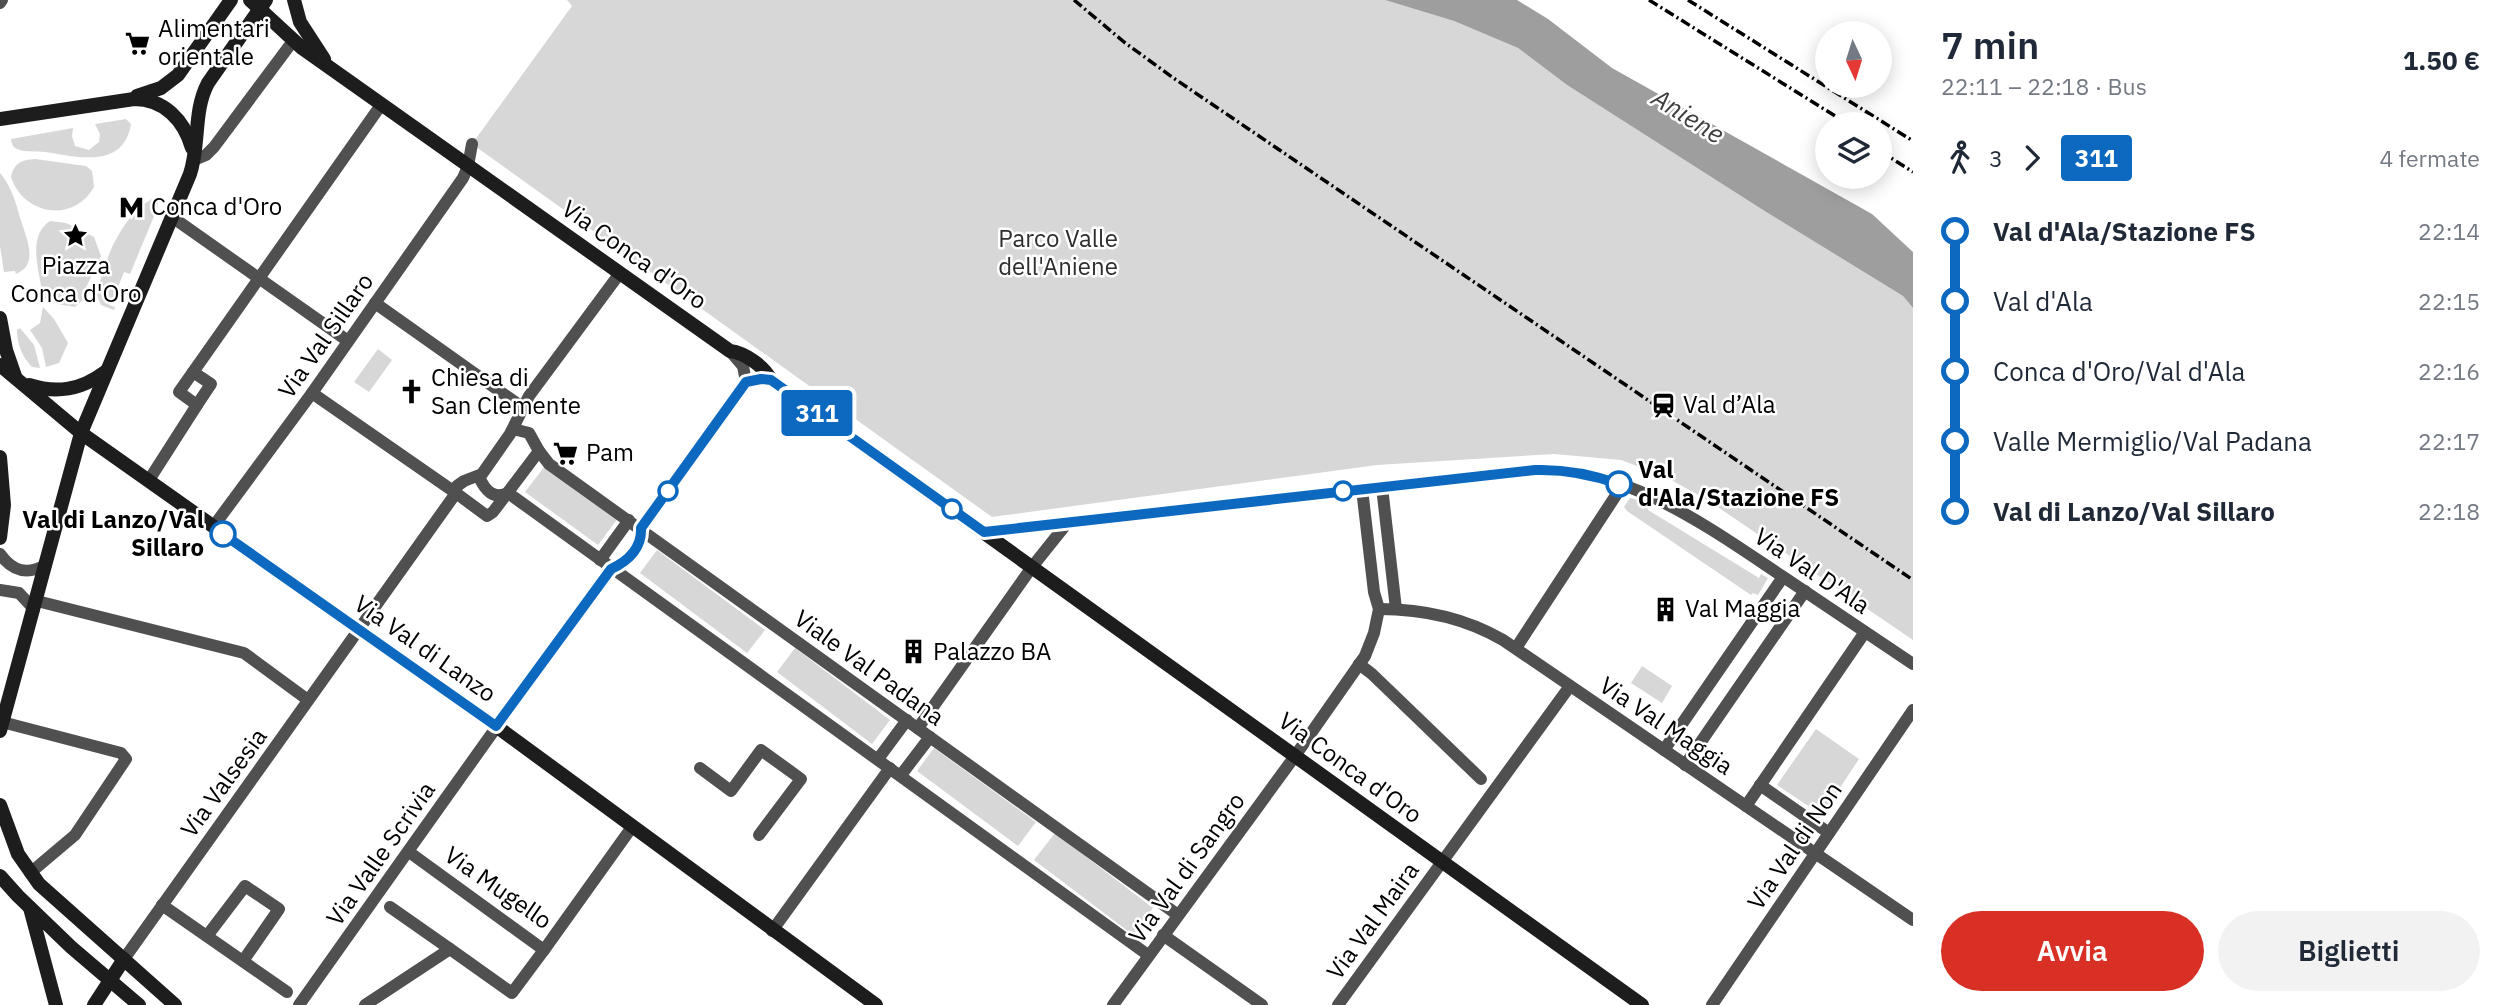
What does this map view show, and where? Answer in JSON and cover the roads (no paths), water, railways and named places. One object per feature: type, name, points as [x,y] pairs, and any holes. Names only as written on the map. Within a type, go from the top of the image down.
[{"type":"street","points":[[108,103],[150,93],[175,78],[231,0]]},
{"type":"street","points":[[294,0],[300,22],[326,64]]},
{"type":"street","points":[[30,873],[75,835],[126,759],[121,753],[1,727],[81,433],[194,160],[198,111],[204,91],[259,3]]},
{"type":"street","name":"Via Conca d'Oro","points":[[259,3],[293,41],[730,351],[738,352],[759,366],[767,372],[771,380],[1642,1005]]},
{"type":"street","points":[[194,160],[206,155],[214,147],[293,41]]},
{"type":"street","points":[[4,120],[142,99],[166,109],[180,121],[186,131],[194,160]]},
{"type":"street","points":[[197,405],[179,392],[382,105]]},
{"type":"street","points":[[468,166],[472,144]]},
{"type":"street","name":"Via Val Sillaro","points":[[213,527],[312,393],[463,178],[468,166]]},
{"type":"street","points":[[172,217],[348,341]]},
{"type":"street","points":[[456,493],[461,483],[479,477],[513,429],[522,407],[620,273]]},
{"type":"street","points":[[375,303],[522,407]]},
{"type":"street","points":[[0,318],[6,350],[18,380],[44,390],[64,390],[87,383],[105,372]]},
{"type":"street","points":[[730,351],[743,366],[746,382],[771,380]]},
{"type":"street","name":"Via Val di Lanzo","points":[[0,365],[81,433],[496,726],[876,1005]]},
{"type":"street","points":[[149,480],[211,384],[193,372]]},
{"type":"street","name":"Via Valle Scrivia","points":[[299,1005],[496,726],[611,569],[627,560],[635,551],[641,539],[641,528],[746,382]]},
{"type":"street","points":[[312,393],[487,516],[493,512],[539,451]]},
{"type":"street","name":"Viale Val Padana","points":[[513,429],[529,433],[550,464],[1178,915]]},
{"type":"street","points":[[0,457],[4,500],[0,538]]},
{"type":"street","name":"Via Val D'Ala","points":[[984,532],[1544,470],[1591,475],[1682,513],[1913,664]]},
{"type":"street","points":[[479,477],[492,495],[502,496],[508,493]]},
{"type":"street","points":[[1516,648],[1622,486]]},
{"type":"street","points":[[1382,487],[1396,609]]},
{"type":"street","points":[[1362,489],[1374,592],[1379,609]]},
{"type":"street","name":"Via Valsesia","points":[[124,960],[456,493]]},
{"type":"street","points":[[508,493],[1148,955]]},
{"type":"street","points":[[600,560],[629,520]]},
{"type":"street","points":[[918,728],[1032,567],[1068,522]]},
{"type":"street","points":[[0,554],[7,563],[23,572],[35,571],[46,565]]},
{"type":"street","points":[[1664,750],[1783,577]]},
{"type":"street","points":[[0,590],[19,593],[35,605],[244,653],[309,700]]},
{"type":"street","points":[[1685,765],[1805,591]]},
{"type":"street","name":"Via Val Maggia","points":[[1379,609],[1396,609],[1465,621],[1516,648],[1913,920]]},
{"type":"street","name":"Via Val di Sangro","points":[[1113,1005],[1359,664],[1374,633],[1379,609]]},
{"type":"street","points":[[1746,806],[1865,632]]},
{"type":"street","points":[[1359,664],[1481,779]]},
{"type":"street","name":"Via Val Maira","points":[[1338,1005],[1570,686]]},
{"type":"street","name":"Via Val di Non","points":[[1712,1005],[1913,710]]},
{"type":"street","points":[[878,759],[906,720]]},
{"type":"street","points":[[901,775],[930,737]]},
{"type":"street","points":[[700,768],[731,791],[761,750],[801,779],[759,835]]},
{"type":"street","points":[[772,930],[890,768]]},
{"type":"street","points":[[1760,786],[1829,833]]},
{"type":"street","points":[[0,805],[13,844],[30,873],[175,1005]]},
{"type":"street","name":"Via Mugello","points":[[409,852],[544,950],[632,827]]},
{"type":"street","points":[[0,876],[111,981],[121,1000],[139,1005]]},
{"type":"street","points":[[207,936],[245,886],[279,909],[243,961]]},
{"type":"street","points":[[162,905],[286,992]]},
{"type":"street","points":[[29,906],[56,1005]]},
{"type":"street","points":[[390,907],[512,993],[544,950]]},
{"type":"street","points":[[1163,935],[1262,1005]]},
{"type":"street","points":[[365,1005],[450,949]]},
{"type":"street","points":[[94,1005],[124,960]]},
{"type":"water","name":"Aniene","points":[[1385,0],[1517,0],[1548,19],[1612,68],[1815,182],[1815,189],[1827,189],[1872,214],[1913,252],[1913,308],[1903,296],[1567,85],[1518,48],[1454,21]]},
{"type":"railway","points":[[1074,0],[1124,42],[1172,77],[1913,580]]},
{"type":"railway","points":[[1649,0],[1829,112]]},
{"type":"railway","points":[[1688,0],[1913,141]]},
{"type":"railway","points":[[1892,159],[1913,172]]},
{"type":"place","name":"Alimentari orientale","points":[[138,43]]},
{"type":"place","name":"Conca d'Oro","points":[[131,207]]},
{"type":"place","name":"Piazza Conca d'Oro","points":[[76,235]]},
{"type":"place","name":"Chiesa di San Clemente","points":[[411,392]]},
{"type":"place","name":"Val d’Ala","points":[[1663,405]]},
{"type":"place","name":"Pam","points":[[566,453]]},
{"type":"place","name":"Val d'Ala/Stazione FS","points":[[1619,484]]},
{"type":"place","name":"Val di Lanzo/Val Sillaro","points":[[223,534]]},
{"type":"place","name":"Val Maggia","points":[[1665,609]]},
{"type":"place","name":"Palazzo BA","points":[[913,652]]},
{"type":"park label","name":"Parco Valle dell'Aniene","points":[[1058,253]]}]
